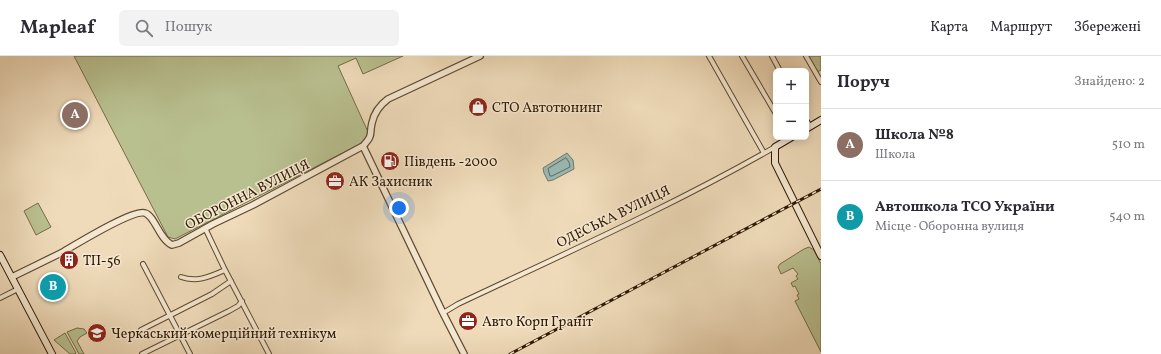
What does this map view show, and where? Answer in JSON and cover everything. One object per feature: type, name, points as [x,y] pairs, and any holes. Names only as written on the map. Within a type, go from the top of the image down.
[{"type":"main road","points":[[809,127],[821,120]]},
{"type":"main road","name":"ОДЕСЬКА ВУЛИЦЯ","points":[[775,147],[786,140]]},
{"type":"main road","points":[[775,147],[774,157],[778,169],[821,256]]},
{"type":"main road","points":[[0,255],[52,354]]},
{"type":"street","points":[[464,354],[363,146],[371,134],[371,123],[375,114],[382,103],[388,98],[480,56]]},
{"type":"street","points":[[709,56],[764,153]]},
{"type":"street","points":[[742,56],[773,109]]},
{"type":"street","points":[[772,56],[778,68]]},
{"type":"street","points":[[806,56],[821,82]]},
{"type":"street","name":"ОБОРОННА ВУЛИЦЯ","points":[[12,277],[61,253],[126,217],[143,212],[149,214],[165,241],[172,245],[179,243],[363,146]]},
{"type":"street","name":"ОДЕСЬКА ВУЛИЦЯ","points":[[443,313],[458,304],[625,225],[736,169],[775,147]]},
{"type":"street","points":[[205,228],[231,282],[269,354]]},
{"type":"street","points":[[143,264],[190,354]]},
{"type":"street","points":[[181,277],[190,280],[202,279],[225,270]]},
{"type":"street","points":[[141,330],[212,294],[231,282]]},
{"type":"street","points":[[0,298],[18,289]]},
{"type":"street","points":[[142,354],[181,336],[238,306],[242,301]]},
{"type":"green space","points":[[74,56],[403,56],[363,74],[356,58],[338,66],[369,134],[366,141],[175,239],[168,237]]},
{"type":"green space","points":[[808,56],[821,56],[821,70],[817,72]]},
{"type":"green space","points":[[38,203],[51,227],[36,235],[24,211]]},
{"type":"green space","points":[[809,247],[814,250],[821,264],[821,352],[795,301],[799,299],[797,295],[799,294],[795,286],[793,287],[791,283],[798,279],[796,276],[798,274],[793,268],[781,274],[778,267],[780,264]]},
{"type":"green space","points":[[77,328],[84,329],[87,333],[80,337],[77,341],[84,354],[79,354],[67,332]]},
{"type":"green space","points":[[65,333],[76,353],[75,354],[70,354],[54,340]]},
{"type":"water","points":[[567,153],[573,160],[574,169],[548,181],[543,168]]},
{"type":"railway","points":[[510,354],[821,189]]},
{"type":"place","name":"СТО Автотюнинг","points":[[478,107]]},
{"type":"place","name":"Школа №8","points":[[75,115]]},
{"type":"place","name":"Південь -2000","points":[[390,161]]},
{"type":"place","name":"АК Захисник","points":[[335,181]]},
{"type":"place","name":"ТП-56","points":[[69,260]]},
{"type":"place","name":"Автошкола ТСО України","points":[[53,287]]},
{"type":"place","name":"Авто Корп Граніт","points":[[468,321]]},
{"type":"place","name":"Черкаський комерційний технікум","points":[[97,333]]}]
